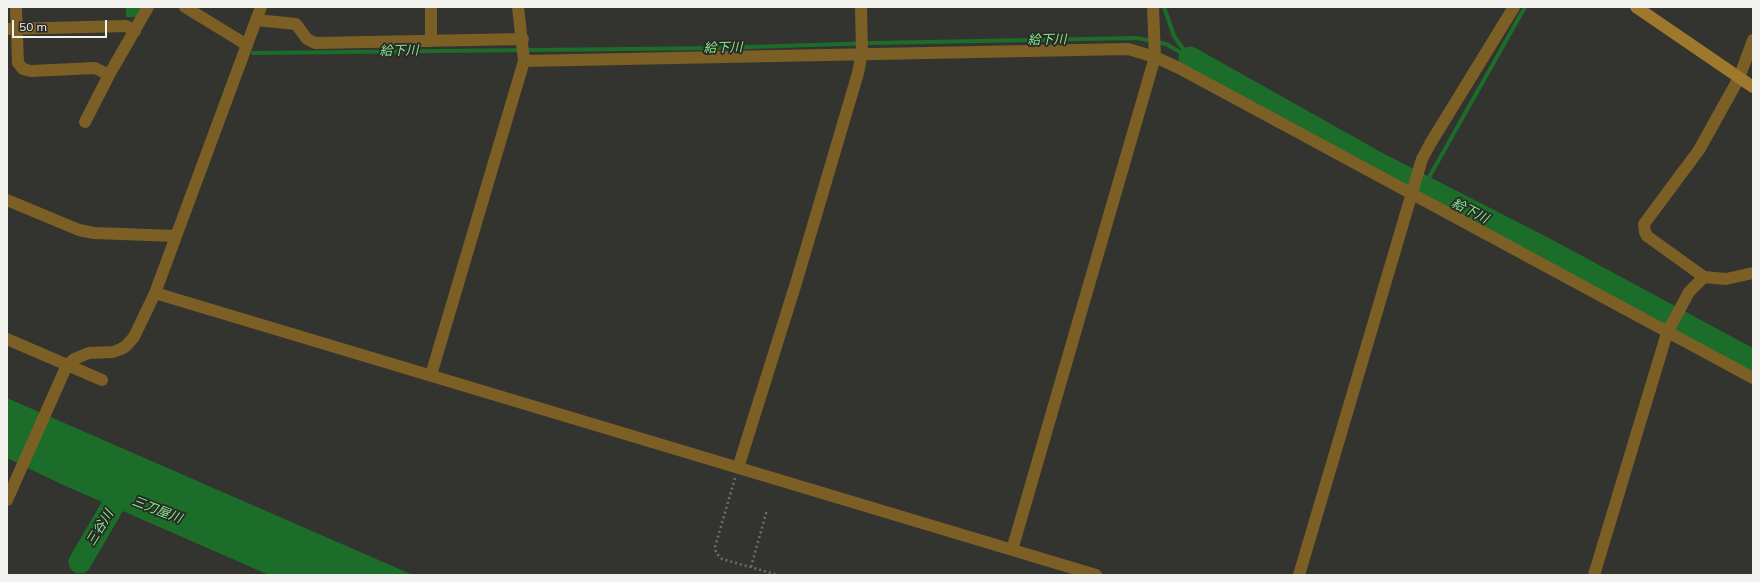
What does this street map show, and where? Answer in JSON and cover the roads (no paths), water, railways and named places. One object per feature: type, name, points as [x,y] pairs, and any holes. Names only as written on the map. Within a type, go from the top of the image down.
[{"type":"street","points":[[16,7],[12,29],[18,63],[23,69],[31,71],[95,68],[109,74]]},
{"type":"street","points":[[84,122],[109,74],[148,7]]},
{"type":"street","points":[[185,7],[247,45]]},
{"type":"street","points":[[7,500],[66,367],[80,355],[113,352],[126,346],[134,337],[155,293],[261,7]]},
{"type":"street","points":[[431,7],[431,41]]},
{"type":"street","points":[[431,375],[524,58],[518,7]]},
{"type":"street","points":[[738,468],[796,283],[862,46],[861,7]]},
{"type":"street","points":[[1012,550],[1155,54],[1153,7]]},
{"type":"street","points":[[1299,575],[1418,172],[1430,144],[1514,7]]},
{"type":"street","points":[[1636,7],[1753,87]]},
{"type":"street","points":[[256,20],[296,24],[307,39],[316,43],[523,40]]},
{"type":"street","points":[[12,29],[126,26],[135,30]]},
{"type":"street","points":[[1753,40],[1739,78],[1699,150],[1644,224],[1645,232],[1648,236],[1704,277],[1726,279],[1753,273]]},
{"type":"street","points":[[524,58],[862,46],[1128,49],[1155,54],[1413,192],[1667,333],[1753,378]]},
{"type":"street","points":[[7,200],[79,230],[94,233],[176,236]]},
{"type":"street","points":[[1594,575],[1667,333],[1689,292],[1704,277]]},
{"type":"street","points":[[155,293],[1096,575]]},
{"type":"street","points":[[7,339],[66,367],[102,380]]},
{"type":"water","points":[[126,7],[144,7],[139,17],[126,17]]},
{"type":"water","name":"三刀屋川","points":[[7,398],[413,575],[269,575],[61,484],[7,458]]},
{"type":"waterway","name":"給下川","points":[[1164,7],[1174,36],[1188,56]]},
{"type":"waterway","points":[[1423,188],[1525,7]]},
{"type":"waterway","name":"給下川","points":[[253,53],[718,48],[874,43],[1137,38],[1166,44],[1190,58]]},
{"type":"waterway","name":"給下川","points":[[1190,58],[1377,163],[1547,250],[1753,361]]},
{"type":"waterway","name":"三谷川","points":[[80,562],[119,495]]}]
